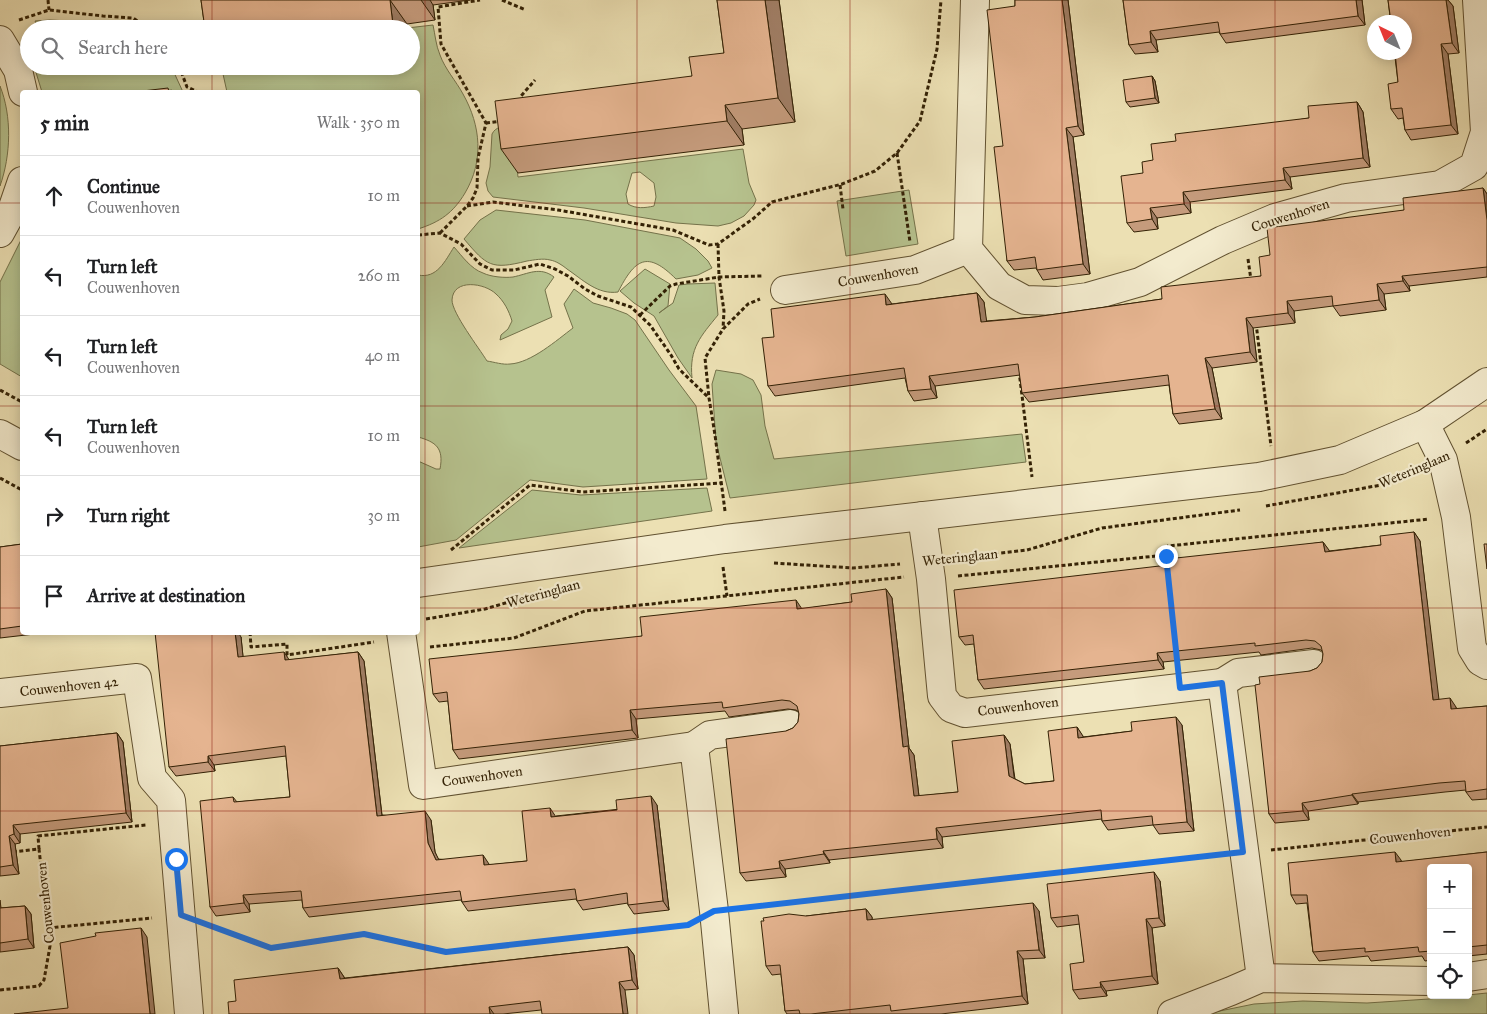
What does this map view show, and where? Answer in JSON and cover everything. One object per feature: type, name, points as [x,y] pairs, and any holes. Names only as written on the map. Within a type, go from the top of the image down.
[{"type":"street","points":[[968,248],[975,0]]},
{"type":"street","name":"Couwenhoven","points":[[785,290],[915,270],[968,248],[999,286],[1025,300],[1058,301],[1088,297],[1140,282],[1244,231],[1275,218],[1346,198],[1440,186],[1474,166],[1485,132],[1478,0]]},
{"type":"street","points":[[9,30],[23,90]]},
{"type":"street","points":[[0,233],[11,213],[20,187]]},
{"type":"street","name":"Weteringlaan","points":[[420,583],[728,554],[922,516],[1259,478],[1340,460],[1425,424],[1487,382]]},
{"type":"street","points":[[1425,424],[1443,460],[1456,517],[1472,648],[1480,661],[1487,665]]},
{"type":"street","points":[[0,434],[20,445]]},
{"type":"street","name":"Couwenhoven","points":[[922,516],[942,696],[951,708],[965,713],[1222,683],[1238,673],[1314,664]]},
{"type":"street","name":"Couwenhoven","points":[[408,635],[423,785],[694,746],[710,735],[790,724]]},
{"type":"street","name":"Couwenhoven 42","points":[[0,693],[137,678],[152,778],[171,800],[172,822]]},
{"type":"street","points":[[1222,683],[1261,978]]},
{"type":"street","points":[[694,746],[714,911],[724,1014]]},
{"type":"street","points":[[172,822],[189,1014]]},
{"type":"street","points":[[1472,976],[1487,974]]},
{"type":"street","points":[[1172,1014],[1261,978],[1427,981]]},
{"type":"path","points":[[48,0],[49,10]]},
{"type":"path","points":[[440,233],[473,198],[477,188],[478,158],[486,123],[441,44],[438,7],[480,0]]},
{"type":"path","points":[[502,0],[526,10]]},
{"type":"path","points":[[467,206],[493,202],[558,210],[673,230],[709,245],[718,244],[754,218],[772,202],[840,185],[875,171],[897,153],[920,121],[937,49],[941,0]]},
{"type":"path","points":[[29,20],[49,10],[133,18],[136,20]]},
{"type":"path","points":[[182,75],[187,87],[194,90]]},
{"type":"path","points":[[522,103],[521,96],[535,80]]},
{"type":"path","points":[[486,123],[506,121]]},
{"type":"path","points":[[897,153],[915,270]]},
{"type":"path","points":[[840,185],[843,209]]},
{"type":"path","points":[[1244,231],[1252,288]]},
{"type":"path","points":[[420,235],[440,233],[462,244],[480,264],[492,270],[514,270],[540,264],[568,276],[598,296],[631,307],[650,325],[679,369],[709,398]]},
{"type":"path","points":[[718,244],[724,329]]},
{"type":"path","points":[[640,315],[670,286],[704,278],[776,275],[785,290],[748,304],[724,329],[705,358],[722,483],[728,554],[727,596]]},
{"type":"path","points":[[1255,316],[1272,449]]},
{"type":"path","points":[[1018,364],[1032,478],[1023,479]]},
{"type":"path","points":[[0,390],[20,401]]},
{"type":"path","name":"Weteringlaan","points":[[1258,508],[1381,485],[1443,460],[1487,429]]},
{"type":"path","points":[[0,478],[20,489]]},
{"type":"path","points":[[450,550],[530,485],[583,492],[722,483]]},
{"type":"path","name":"Weteringlaan","points":[[770,563],[929,570],[1027,550],[1102,528],[1248,509]]},
{"type":"path","points":[[1168,574],[1166,556],[1168,546],[1456,517]]},
{"type":"path","points":[[412,635],[424,648],[514,638],[585,611],[913,576],[929,570],[1166,556]]},
{"type":"path","name":"Weteringlaan","points":[[420,627],[522,598]]},
{"type":"path","name":"Weteringlaan","points":[[250,635],[251,648],[287,644],[287,655],[383,635]]},
{"type":"path","points":[[39,849],[38,836],[172,822]]},
{"type":"path","name":"Couwenhoven","points":[[181,915],[271,948],[364,934],[446,952],[688,925],[714,911],[1243,852],[1487,827]]},
{"type":"path","name":"Couwenhoven","points":[[0,990],[39,986],[44,980],[50,946],[39,849],[10,852]]},
{"type":"path","points":[[48,928],[181,915]]},
{"type":"green space","points":[[433,25],[442,60],[463,94],[474,118],[478,144],[475,169],[465,193],[456,206],[445,216],[420,228],[420,90],[227,90],[223,75],[420,75],[420,26]]},
{"type":"green space","points":[[37,75],[175,75],[182,90],[172,90],[41,90]]},
{"type":"green space","points":[[0,86],[7,110],[9,136],[4,174],[0,186]]},
{"type":"green space","points":[[512,126],[518,177],[743,149],[749,183],[756,200],[744,216],[731,223],[718,226],[676,223],[584,208],[493,197],[488,191],[486,183],[490,167],[492,134],[498,128]],"holes":[[[640,172],[654,183],[656,197],[654,206],[641,208],[628,204],[626,194],[632,173]]]},
{"type":"green space","points":[[909,190],[918,244],[846,256],[837,201]]},
{"type":"green space","points":[[496,210],[585,220],[680,238],[696,249],[712,268],[698,275],[676,279],[657,264],[642,262],[630,272],[618,292],[611,292],[597,289],[561,265],[544,259],[505,265],[491,264],[478,255],[464,239],[480,220]]},
{"type":"green space","points":[[20,242],[20,376],[0,364],[0,282]]},
{"type":"green space","points":[[454,247],[471,265],[486,274],[498,277],[513,277],[539,271],[554,277],[545,290],[552,317],[500,340],[501,335],[508,329],[512,321],[506,306],[499,297],[491,290],[478,285],[463,286],[454,293],[452,300],[456,313],[487,361],[507,364],[526,360],[573,328],[564,304],[574,289],[593,303],[627,314],[635,320],[696,406],[707,479],[583,487],[530,480],[456,540],[420,547],[420,462],[440,469],[441,456],[440,451],[434,444],[420,438],[420,275],[425,276],[435,272],[444,263]]},
{"type":"green space","points":[[645,269],[670,284],[668,306],[659,313],[673,303],[679,285],[715,283],[718,315],[694,350],[692,378],[654,316],[620,291]]},
{"type":"green space","points":[[716,370],[741,374],[753,380],[761,395],[765,426],[774,459],[1022,434],[1026,462],[730,498],[716,442],[712,384]]},
{"type":"green space","points":[[707,488],[712,511],[459,548],[532,490],[581,495]]},
{"type":"green space","points":[[1487,993],[1487,1014],[1205,1014],[1254,1004],[1303,1001],[1367,1003],[1429,999],[1472,999],[1472,995]]},
{"type":"building","points":[[201,0],[390,0],[392,20],[204,20]]},
{"type":"building","points":[[717,0],[765,0],[778,98],[725,105],[727,121],[501,149],[495,101],[692,76],[689,57],[724,53]]},
{"type":"building","points":[[1015,0],[1062,0],[1078,126],[1066,128],[1083,264],[1037,270],[1035,257],[1007,261],[994,147],[1003,146],[987,10],[1015,6]]},
{"type":"building","points":[[1123,0],[1356,0],[1358,16],[1220,34],[1218,22],[1150,31],[1151,42],[1129,45]]},
{"type":"building","points":[[1388,0],[1446,0],[1452,43],[1441,44],[1451,125],[1405,130],[1402,108],[1391,109],[1388,84],[1398,82],[1396,60],[1412,60],[1412,15],[1390,15]]},
{"type":"building","points":[[1152,76],[1155,98],[1126,102],[1123,80]]},
{"type":"building","points":[[168,88],[168,90],[151,90]]},
{"type":"building","points":[[1357,102],[1363,158],[1283,168],[1285,180],[1183,192],[1184,204],[1150,208],[1152,219],[1127,223],[1121,176],[1143,173],[1142,162],[1153,160],[1151,144],[1176,141],[1175,134],[1309,118],[1308,106]]},
{"type":"building","points":[[1483,188],[1487,220],[1487,267],[1402,276],[1403,281],[1377,284],[1379,300],[1333,306],[1332,296],[1287,301],[1288,313],[1246,318],[1250,352],[1205,358],[1215,409],[1173,414],[1168,375],[1022,393],[1018,364],[929,376],[931,389],[908,391],[904,368],[768,386],[762,338],[774,337],[771,309],[885,294],[886,305],[977,293],[981,322],[1035,317],[1162,299],[1161,287],[1261,276],[1259,257],[1270,255],[1267,228],[1404,210],[1403,198]]},
{"type":"building","points":[[1414,532],[1433,700],[1450,698],[1451,709],[1487,706],[1487,789],[1466,792],[1465,781],[1439,783],[1352,794],[1302,803],[1303,811],[1269,814],[1255,685],[1260,684],[1259,677],[1310,671],[1317,668],[1322,662],[1323,654],[1321,646],[1315,641],[1306,640],[1255,646],[1255,643],[1157,653],[1158,660],[978,680],[973,635],[959,637],[954,590],[1168,565],[1167,559],[1323,542],[1325,552],[1381,545],[1380,536]]},
{"type":"building","points":[[20,544],[20,626],[0,629],[0,547]]},
{"type":"building","points":[[1484,544],[1487,544],[1487,569]]},
{"type":"building","points":[[886,589],[903,747],[908,746],[914,796],[958,792],[952,741],[1004,735],[1009,776],[1025,784],[1054,781],[1048,731],[1077,727],[1078,738],[1132,731],[1131,722],[1176,717],[1187,822],[1153,825],[1152,816],[1102,821],[1101,810],[936,828],[937,839],[823,851],[824,854],[779,861],[780,868],[740,873],[726,739],[786,731],[793,728],[798,722],[799,714],[797,706],[790,701],[782,700],[723,708],[722,702],[630,710],[632,730],[453,750],[447,692],[433,694],[429,659],[642,636],[640,617],[796,600],[797,609],[852,602],[851,594]]},
{"type":"building","points":[[155,635],[235,635],[238,657],[284,652],[285,660],[358,652],[377,816],[425,811],[428,843],[436,860],[483,855],[484,865],[527,861],[522,811],[550,808],[551,817],[617,810],[616,800],[651,796],[663,901],[628,905],[627,893],[577,901],[575,889],[462,902],[460,891],[303,908],[301,891],[243,895],[244,903],[210,907],[200,801],[233,797],[234,802],[290,797],[285,746],[208,756],[208,762],[169,767]]},
{"type":"building","points":[[117,733],[126,813],[13,825],[14,834],[9,836],[13,865],[0,867],[0,746]]},
{"type":"building","points":[[1395,852],[1396,862],[1487,852],[1487,945],[1472,947],[1472,864],[1427,864],[1427,951],[1419,952],[1418,947],[1365,952],[1365,948],[1313,952],[1307,895],[1291,895],[1288,863]]},
{"type":"building","points":[[1154,872],[1159,918],[1146,919],[1152,976],[1100,982],[1101,987],[1073,990],[1070,964],[1084,962],[1078,915],[1051,918],[1047,884]]},
{"type":"building","points":[[1033,903],[1039,950],[1017,951],[1022,996],[891,1011],[890,1005],[800,1014],[799,1010],[785,1011],[780,965],[766,966],[761,921],[764,921],[763,918],[789,914],[806,916],[866,909],[867,920]]},
{"type":"building","points":[[25,906],[28,939],[0,943],[0,908]]},
{"type":"building","points":[[141,928],[150,1014],[14,1014],[68,1008],[60,943],[96,936],[95,933]]},
{"type":"building","points":[[628,947],[632,980],[619,982],[623,1014],[542,1014],[540,1001],[489,1007],[490,1014],[229,1014],[228,1002],[236,1001],[234,980],[338,968],[340,979]]},
{"type":"route","points":[[176,859],[181,915],[271,948],[364,934],[446,952],[688,925],[714,911],[1243,852],[1222,683],[1180,688],[1166,556]]}]
